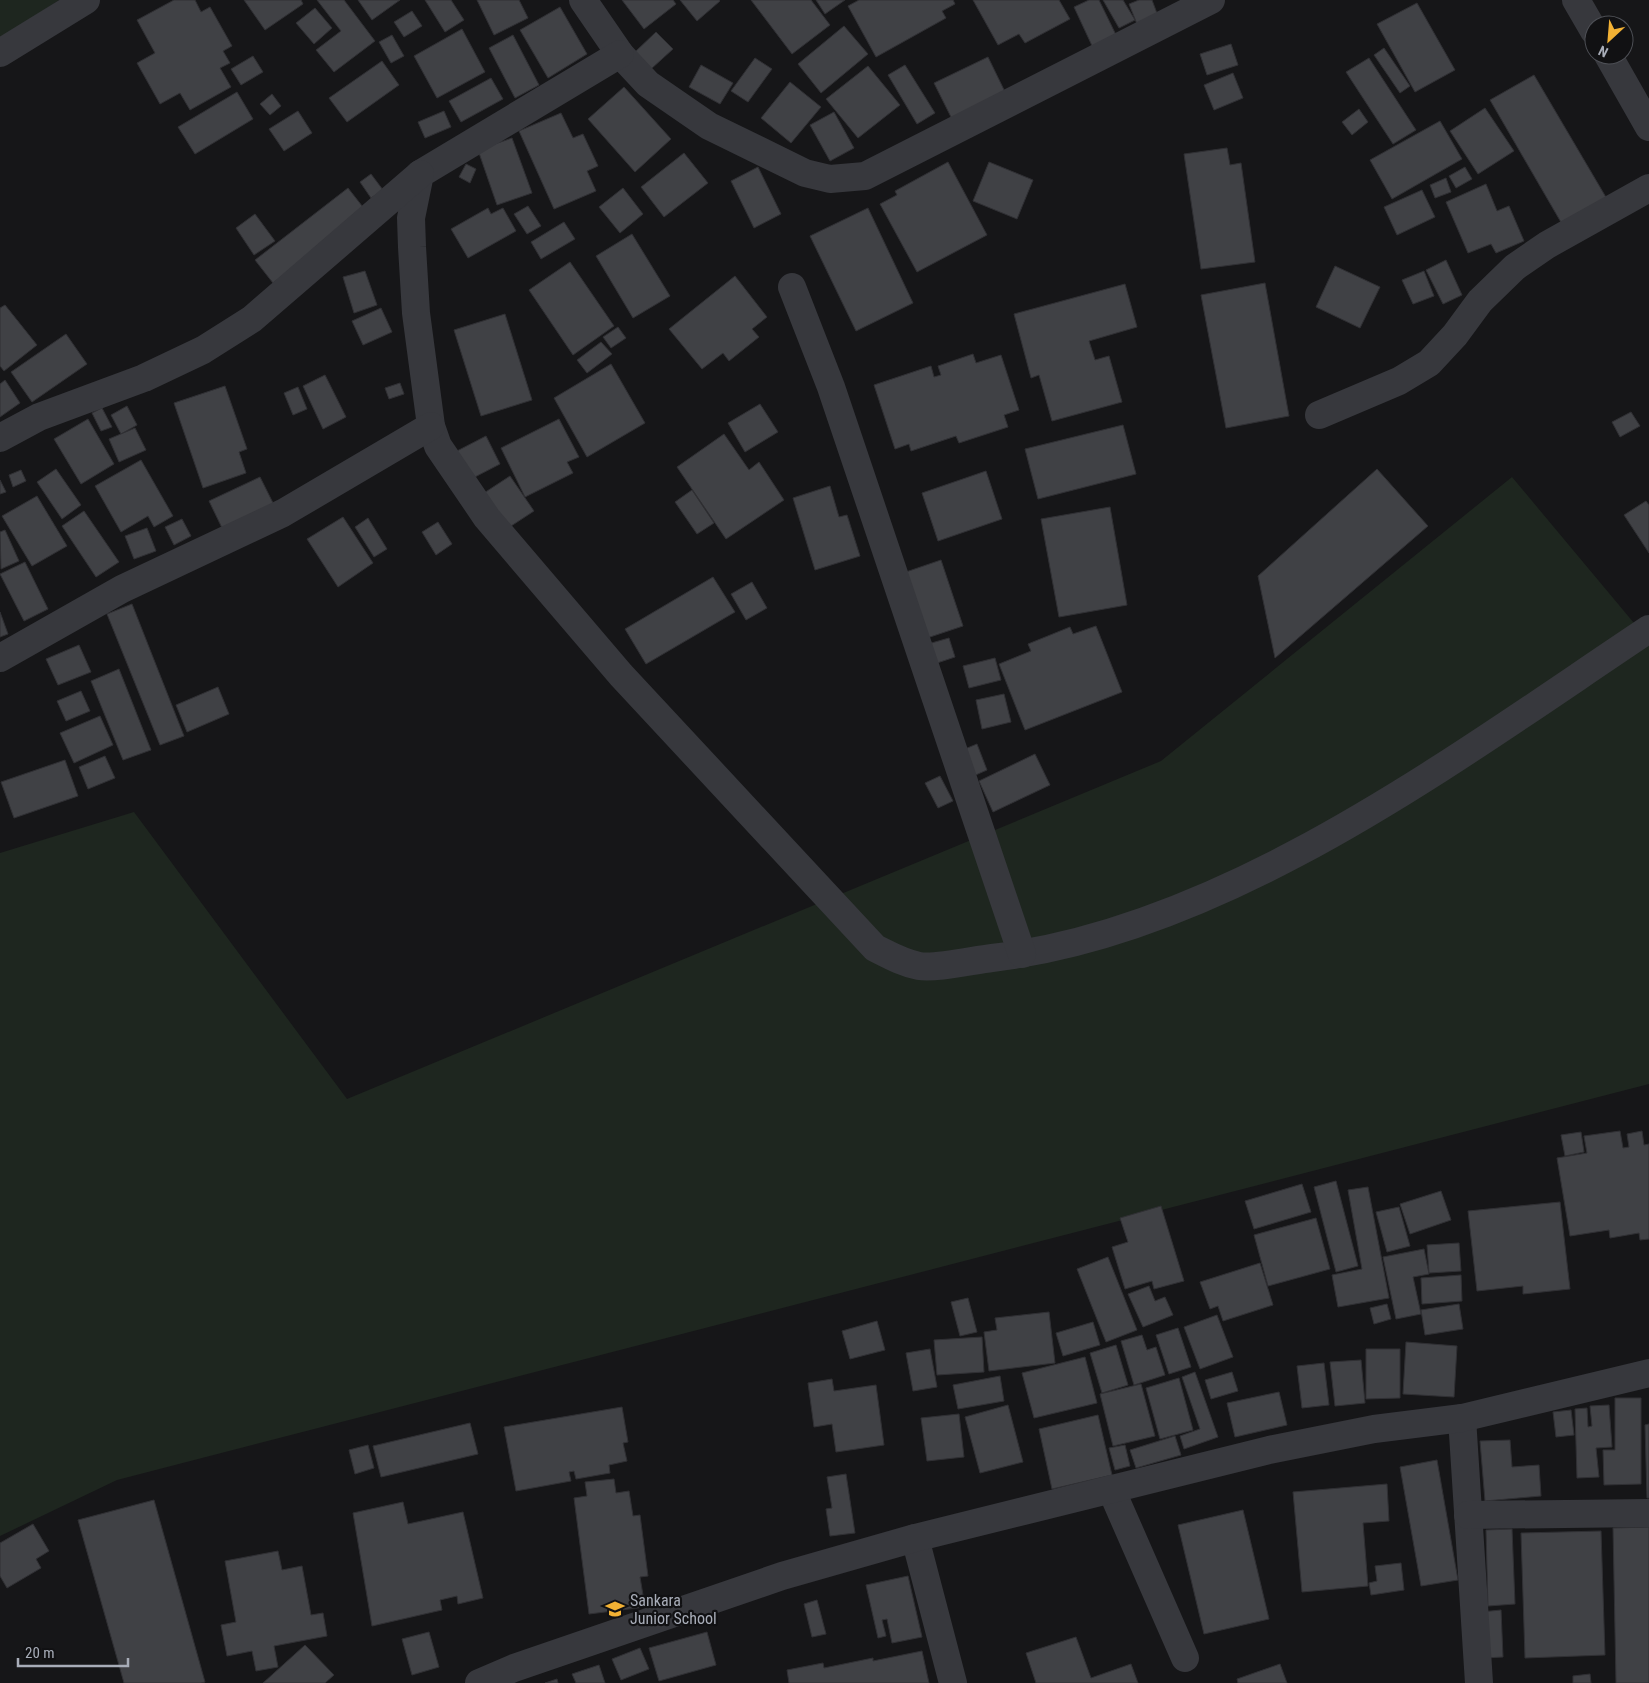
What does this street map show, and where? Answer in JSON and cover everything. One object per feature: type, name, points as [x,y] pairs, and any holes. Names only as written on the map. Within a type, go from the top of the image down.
[{"type":"street","points":[[0,53],[86,0]]},
{"type":"street","points":[[583,0],[620,54],[648,84],[709,126],[805,173],[830,179],[865,176],[1210,0]]},
{"type":"street","points":[[1576,0],[1585,15]]},
{"type":"street","points":[[0,438],[39,417],[144,378],[203,350],[252,319],[420,174],[620,54]]},
{"type":"street","points":[[1614,65],[1649,127]]},
{"type":"street","points":[[420,174],[411,218],[416,313],[431,426],[438,446],[487,518],[628,682],[875,948],[896,959],[921,966],[1022,954],[1110,932],[1203,899],[1340,829],[1467,749],[1649,629]]},
{"type":"street","points":[[1318,415],[1399,381],[1429,363],[1455,335],[1480,301],[1514,267],[1547,245],[1649,188]]},
{"type":"street","points":[[792,288],[831,386],[1022,954]]},
{"type":"street","points":[[0,658],[122,590],[283,513],[431,426]]},
{"type":"street","points":[[479,1683],[514,1668],[782,1576],[915,1538],[1279,1448],[1374,1429],[1462,1418],[1649,1373]]},
{"type":"street","points":[[1462,1418],[1479,1683]]},
{"type":"street","points":[[1111,1489],[1185,1658]]},
{"type":"street","points":[[1468,1515],[1649,1513]]},
{"type":"street","points":[[915,1538],[953,1683]]},
{"type":"shaded area","points":[[0,0],[59,0],[0,40]]},
{"type":"shaded area","points":[[1512,477],[1649,641],[1649,1084],[117,1480],[0,1536],[0,853],[134,812],[347,1099],[1161,761]]},
{"type":"building","points":[[174,0],[195,0],[201,12],[210,7],[232,46],[223,51],[230,63],[220,68],[231,87],[190,110],[180,93],[160,104],[137,63],[155,53],[137,20]]},
{"type":"building","points":[[244,0],[301,0],[303,4],[265,30]]},
{"type":"building","points":[[317,0],[344,0],[375,41],[334,72],[316,50],[341,31]]},
{"type":"building","points":[[358,0],[400,0],[372,20]]},
{"type":"building","points":[[425,0],[451,0],[464,20],[445,32]]},
{"type":"building","points":[[477,0],[519,0],[528,18],[494,35]]},
{"type":"building","points":[[622,0],[673,0],[676,4],[644,29]]},
{"type":"building","points":[[680,0],[719,0],[720,1],[697,21]]},
{"type":"building","points":[[751,0],[811,0],[830,25],[792,54]]},
{"type":"building","points":[[816,0],[845,0],[825,14]]},
{"type":"building","points":[[859,0],[953,0],[955,4],[942,11],[946,18],[876,57],[848,6]]},
{"type":"building","points":[[973,0],[1059,0],[1070,19],[1025,43],[1019,34],[998,45]]},
{"type":"building","points":[[1089,0],[1099,0],[1118,39],[1094,50],[1074,7]]},
{"type":"building","points":[[1103,0],[1123,0],[1135,20],[1119,28]]},
{"type":"building","points":[[1139,0],[1152,0],[1158,16],[1137,24],[1129,4]]},
{"type":"building","points":[[1417,3],[1455,70],[1415,92],[1377,24]]},
{"type":"building","points":[[560,7],[587,54],[548,78],[520,30]]},
{"type":"building","points":[[315,8],[332,28],[314,44],[296,23]]},
{"type":"building","points":[[412,11],[422,26],[404,37],[394,22]]},
{"type":"building","points":[[844,26],[868,54],[821,93],[798,64]]},
{"type":"building","points":[[462,29],[485,72],[437,98],[414,56]]},
{"type":"building","points":[[656,32],[673,49],[651,69],[635,52]]},
{"type":"building","points":[[392,35],[404,56],[391,63],[379,42]]},
{"type":"building","points":[[513,35],[539,85],[515,98],[489,48]]},
{"type":"building","points":[[1231,44],[1238,65],[1207,75],[1200,54]]},
{"type":"building","points":[[1384,48],[1410,86],[1400,93],[1374,55]]},
{"type":"building","points":[[253,56],[263,72],[241,85],[231,69]]},
{"type":"building","points":[[988,57],[1008,98],[954,123],[934,83]]},
{"type":"building","points":[[755,58],[772,69],[748,102],[731,91]]},
{"type":"building","points":[[1369,58],[1416,130],[1393,144],[1346,72]]},
{"type":"building","points":[[382,61],[399,85],[347,122],[329,98]]},
{"type":"building","points":[[701,65],[733,83],[720,104],[689,87]]},
{"type":"building","points":[[905,65],[935,113],[917,124],[888,75]]},
{"type":"building","points":[[868,66],[900,105],[858,138],[826,99]]},
{"type":"building","points":[[1233,73],[1243,98],[1214,110],[1204,85]]},
{"type":"building","points":[[1534,75],[1607,199],[1562,224],[1490,100]]},
{"type":"building","points":[[491,78],[503,99],[461,122],[449,101]]},
{"type":"building","points":[[790,82],[821,107],[791,143],[761,118]]},
{"type":"building","points":[[624,87],[671,139],[635,172],[588,119]]},
{"type":"building","points":[[237,92],[253,119],[195,154],[178,127]]},
{"type":"building","points":[[272,94],[281,106],[270,115],[260,104]]},
{"type":"building","points":[[1485,108],[1514,151],[1478,174],[1450,131]]},
{"type":"building","points":[[1359,109],[1368,122],[1352,135],[1342,122]]},
{"type":"building","points":[[298,111],[312,133],[284,151],[269,129]]},
{"type":"building","points":[[444,111],[451,127],[425,138],[418,122]]},
{"type":"building","points":[[834,112],[854,148],[830,161],[810,125]]},
{"type":"building","points":[[561,113],[573,138],[583,134],[598,166],[587,171],[596,191],[554,209],[519,131]]},
{"type":"building","points":[[1440,121],[1462,159],[1392,199],[1370,160]]},
{"type":"building","points":[[512,138],[532,193],[497,205],[478,150]]},
{"type":"building","points":[[1227,148],[1230,165],[1241,163],[1255,262],[1201,269],[1184,154]]},
{"type":"building","points":[[684,153],[708,183],[664,217],[641,187]]},
{"type":"building","points":[[948,162],[987,235],[917,272],[880,204],[897,195],[895,191]]},
{"type":"building","points":[[989,162],[1033,180],[1017,219],[973,201]]},
{"type":"building","points":[[466,164],[476,169],[470,183],[459,177]]},
{"type":"building","points":[[758,167],[781,214],[754,228],[731,181]]},
{"type":"building","points":[[1465,167],[1472,179],[1456,188],[1449,176]]},
{"type":"building","points":[[371,174],[383,190],[371,198],[360,182]]},
{"type":"building","points":[[1446,178],[1451,192],[1435,198],[1430,185]]},
{"type":"building","points":[[1486,184],[1497,211],[1509,206],[1524,241],[1496,253],[1491,244],[1468,253],[1446,202]]},
{"type":"building","points":[[348,188],[366,211],[273,283],[255,260]]},
{"type":"building","points":[[623,188],[643,214],[620,233],[599,207]]},
{"type":"building","points":[[1422,190],[1435,217],[1397,235],[1384,207]]},
{"type":"building","points":[[528,206],[541,226],[527,234],[514,214]]},
{"type":"building","points":[[488,208],[491,214],[503,208],[516,231],[468,258],[451,229]]},
{"type":"building","points":[[868,208],[913,303],[856,331],[810,236]]},
{"type":"building","points":[[255,214],[275,241],[254,255],[236,228]]},
{"type":"building","points":[[564,222],[575,239],[541,259],[531,242]]},
{"type":"building","points":[[632,234],[670,296],[633,318],[596,256]]},
{"type":"building","points":[[1446,260],[1462,295],[1443,304],[1426,270]]},
{"type":"building","points":[[570,262],[614,326],[573,355],[529,290]]},
{"type":"building","points":[[1335,266],[1380,287],[1360,328],[1316,307]]},
{"type":"building","points":[[365,271],[377,305],[354,313],[343,277]]},
{"type":"building","points":[[1424,271],[1434,296],[1413,304],[1402,280]]},
{"type":"building","points":[[735,276],[767,317],[752,329],[759,337],[729,361],[723,353],[702,369],[669,329]]},
{"type":"building","points":[[1265,283],[1289,416],[1226,428],[1201,295]]},
{"type":"building","points":[[1125,284],[1137,327],[1089,341],[1095,360],[1109,356],[1122,402],[1052,421],[1039,375],[1031,378],[1014,314]]},
{"type":"building","points":[[5,305],[37,345],[4,371],[0,366],[0,308]]},
{"type":"building","points":[[381,308],[392,332],[363,345],[352,321]]},
{"type":"building","points":[[505,314],[532,400],[481,416],[454,330]]},
{"type":"building","points":[[618,327],[626,338],[611,348],[603,337]]},
{"type":"building","points":[[66,334],[87,364],[32,402],[11,372]]},
{"type":"building","points":[[601,342],[612,354],[587,373],[577,360]]},
{"type":"building","points":[[973,354],[976,363],[1001,355],[1019,410],[1004,415],[1008,427],[959,443],[956,436],[911,451],[909,444],[895,449],[874,385],[931,366],[934,377],[941,375],[938,366]]},
{"type":"building","points":[[611,364],[645,423],[587,457],[554,398]]},
{"type":"building","points":[[325,375],[346,417],[323,429],[303,386]]},
{"type":"building","points":[[5,380],[20,403],[0,417],[0,384]]},
{"type":"building","points":[[400,383],[404,394],[389,399],[385,388]]},
{"type":"building","points":[[225,386],[247,449],[239,452],[246,473],[203,488],[174,403]]},
{"type":"building","points":[[298,387],[307,409],[293,415],[284,393]]},
{"type":"building","points":[[760,404],[778,432],[745,452],[728,423]]},
{"type":"building","points":[[127,406],[137,425],[121,434],[111,415]]},
{"type":"building","points":[[102,408],[112,427],[101,431],[92,413]]},
{"type":"building","points":[[1631,412],[1640,426],[1620,437],[1612,422]]},
{"type":"building","points":[[88,419],[114,464],[81,484],[54,439]]},
{"type":"building","points":[[559,419],[579,457],[567,462],[573,473],[525,497],[501,448]]},
{"type":"building","points":[[1123,425],[1136,474],[1038,499],[1025,449]]},
{"type":"building","points":[[135,428],[146,450],[119,462],[109,439]]},
{"type":"building","points":[[724,434],[749,470],[759,462],[784,500],[726,539],[677,467]]},
{"type":"building","points":[[486,436],[500,464],[471,479],[457,451]]},
{"type":"building","points":[[141,460],[173,516],[154,527],[148,516],[121,532],[95,486]]},
{"type":"building","points":[[56,469],[81,505],[62,519],[37,482]]},
{"type":"building","points":[[1377,469],[1428,526],[1275,658],[1258,576]]},
{"type":"building","points":[[21,470],[26,481],[13,487],[9,475]]},
{"type":"building","points":[[986,471],[1002,519],[938,541],[922,493]]},
{"type":"building","points":[[510,476],[534,511],[505,530],[481,495]]},
{"type":"building","points":[[260,477],[274,505],[223,530],[209,501]]},
{"type":"building","points":[[0,480],[6,492],[0,494]]},
{"type":"building","points":[[830,486],[839,517],[847,515],[860,556],[815,570],[793,498]]},
{"type":"building","points":[[692,490],[714,523],[697,534],[675,502]]},
{"type":"building","points":[[37,496],[67,546],[32,566],[2,516]]},
{"type":"building","points":[[1646,501],[1649,505],[1649,553],[1624,515]]},
{"type":"building","points":[[1110,507],[1127,605],[1059,617],[1041,519]]},
{"type":"building","points":[[84,511],[119,562],[96,577],[62,526]]},
{"type":"building","points":[[343,517],[373,563],[338,587],[307,539]]},
{"type":"building","points":[[368,518],[387,549],[374,557],[355,527]]},
{"type":"building","points":[[182,519],[191,536],[174,545],[165,527]]},
{"type":"building","points":[[438,522],[452,544],[436,555],[422,532]]},
{"type":"building","points":[[147,528],[156,551],[134,559],[125,536]]},
{"type":"building","points":[[5,530],[19,561],[1,569],[0,532]]},
{"type":"building","points":[[941,560],[963,626],[924,639],[903,573]]},
{"type":"building","points":[[25,562],[48,609],[24,621],[0,574]]},
{"type":"building","points":[[713,577],[735,612],[646,664],[625,629]]},
{"type":"building","points":[[752,582],[767,608],[746,620],[731,594]]},
{"type":"building","points":[[132,604],[184,736],[160,745],[107,614]]},
{"type":"building","points":[[0,612],[8,634],[0,637]]},
{"type":"building","points":[[1096,626],[1122,692],[1025,730],[999,664],[1031,651],[1028,644],[1070,627],[1073,634]]},
{"type":"building","points":[[949,638],[955,657],[934,664],[928,644]]},
{"type":"building","points":[[79,645],[91,672],[58,685],[46,659]]},
{"type":"building","points":[[995,658],[1001,680],[969,688],[963,666]]},
{"type":"building","points":[[119,669],[151,750],[123,760],[91,681]]},
{"type":"building","points":[[218,687],[229,714],[187,732],[176,705]]},
{"type":"building","points":[[81,691],[90,711],[66,721],[57,701]]},
{"type":"building","points":[[1004,694],[1011,722],[982,729],[976,700]]},
{"type":"building","points":[[100,716],[113,745],[74,763],[60,733]]},
{"type":"building","points":[[977,744],[987,770],[971,777],[960,751]]},
{"type":"building","points":[[1035,754],[1050,785],[993,812],[979,781]]},
{"type":"building","points":[[105,756],[115,778],[88,789],[79,767]]},
{"type":"building","points":[[65,760],[78,796],[14,818],[1,782]]},
{"type":"building","points":[[940,776],[953,801],[938,808],[925,783]]},
{"type":"building","points":[[1620,1131],[1623,1148],[1629,1147],[1627,1134],[1642,1131],[1644,1145],[1649,1144],[1649,1239],[1640,1240],[1639,1233],[1610,1238],[1609,1230],[1570,1236],[1557,1158],[1587,1153],[1584,1136]]},
{"type":"building","points":[[1581,1132],[1584,1152],[1565,1156],[1561,1135]]},
{"type":"building","points":[[1336,1181],[1358,1266],[1336,1272],[1314,1187]]},
{"type":"building","points":[[1302,1184],[1311,1212],[1254,1229],[1245,1201]]},
{"type":"building","points":[[1368,1187],[1389,1298],[1338,1307],[1332,1275],[1362,1269],[1348,1190]]},
{"type":"building","points":[[1441,1191],[1451,1220],[1410,1234],[1400,1204]]},
{"type":"building","points":[[1560,1202],[1570,1289],[1523,1294],[1523,1286],[1477,1291],[1468,1211]]},
{"type":"building","points":[[1161,1206],[1184,1281],[1154,1289],[1152,1281],[1125,1289],[1112,1247],[1128,1242],[1120,1218]]},
{"type":"building","points":[[1399,1207],[1410,1246],[1387,1252],[1376,1212]]},
{"type":"building","points":[[1316,1218],[1330,1269],[1268,1286],[1254,1235]]},
{"type":"building","points":[[1459,1243],[1461,1271],[1429,1273],[1427,1245]]},
{"type":"building","points":[[1424,1249],[1429,1274],[1413,1277],[1421,1314],[1396,1319],[1383,1257]]},
{"type":"building","points":[[1108,1257],[1137,1330],[1106,1342],[1077,1269]]},
{"type":"building","points":[[1260,1263],[1273,1305],[1223,1321],[1218,1306],[1210,1309],[1200,1282]]},
{"type":"building","points":[[1461,1275],[1462,1301],[1422,1304],[1421,1278]]},
{"type":"building","points":[[1149,1286],[1155,1301],[1165,1297],[1173,1315],[1143,1327],[1128,1294]]},
{"type":"building","points":[[968,1298],[977,1332],[960,1336],[951,1302]]},
{"type":"building","points":[[1387,1304],[1391,1319],[1374,1324],[1370,1308]]},
{"type":"building","points":[[1459,1304],[1463,1329],[1425,1335],[1421,1310]]},
{"type":"building","points":[[1049,1312],[1055,1363],[989,1371],[984,1332],[997,1330],[995,1318]]},
{"type":"building","points":[[1217,1315],[1233,1357],[1200,1369],[1184,1327]]},
{"type":"building","points":[[877,1321],[885,1350],[850,1359],[842,1331]]},
{"type":"building","points":[[1093,1322],[1100,1345],[1063,1356],[1056,1333]]},
{"type":"building","points":[[1178,1328],[1191,1367],[1169,1374],[1156,1335]]},
{"type":"building","points":[[1142,1335],[1147,1350],[1156,1347],[1165,1375],[1134,1385],[1121,1341]]},
{"type":"building","points":[[982,1337],[984,1372],[937,1375],[934,1340]]},
{"type":"building","points":[[1406,1342],[1457,1346],[1454,1397],[1403,1394]]},
{"type":"building","points":[[1116,1345],[1128,1385],[1102,1393],[1090,1353]]},
{"type":"building","points":[[930,1349],[937,1387],[913,1391],[906,1353]]},
{"type":"building","points":[[1366,1349],[1400,1349],[1400,1398],[1366,1399]]},
{"type":"building","points":[[1085,1357],[1097,1403],[1034,1418],[1022,1373]]},
{"type":"building","points":[[1361,1360],[1365,1403],[1335,1406],[1330,1362]]},
{"type":"building","points":[[1324,1363],[1329,1405],[1302,1408],[1297,1366]]},
{"type":"building","points":[[1195,1372],[1218,1437],[1184,1449],[1180,1436],[1200,1429],[1182,1377]]},
{"type":"building","points":[[1232,1372],[1238,1391],[1211,1399],[1205,1380]]},
{"type":"building","points":[[1000,1376],[1004,1401],[958,1409],[953,1385]]},
{"type":"building","points":[[1179,1378],[1193,1430],[1160,1439],[1146,1388]]},
{"type":"building","points":[[832,1379],[834,1391],[876,1385],[884,1445],[836,1452],[832,1424],[814,1427],[808,1383]]},
{"type":"building","points":[[1141,1384],[1155,1436],[1113,1446],[1100,1394]]},
{"type":"building","points":[[1279,1392],[1287,1425],[1235,1437],[1227,1403]]},
{"type":"building","points":[[1615,1398],[1641,1398],[1641,1484],[1604,1485],[1603,1450],[1615,1450]]},
{"type":"building","points":[[1008,1405],[1023,1462],[980,1473],[965,1417]]},
{"type":"building","points":[[1609,1405],[1612,1447],[1596,1448],[1599,1477],[1577,1478],[1575,1409],[1587,1408],[1588,1427],[1592,1426],[1590,1406]]},
{"type":"building","points":[[622,1407],[628,1442],[623,1443],[627,1461],[609,1465],[610,1473],[576,1479],[574,1471],[569,1472],[571,1481],[516,1491],[504,1427]]},
{"type":"building","points":[[1571,1410],[1574,1435],[1556,1437],[1553,1412]]},
{"type":"building","points":[[959,1414],[964,1457],[927,1461],[921,1418]]},
{"type":"building","points":[[1098,1415],[1112,1475],[1052,1489],[1039,1429]]},
{"type":"building","points":[[470,1423],[478,1454],[381,1477],[373,1446]]},
{"type":"building","points":[[1649,1424],[1649,1498],[1647,1498],[1645,1425]]},
{"type":"building","points":[[1175,1436],[1181,1455],[1136,1468],[1130,1450]]},
{"type":"building","points":[[1510,1440],[1512,1467],[1539,1465],[1541,1496],[1485,1501],[1480,1441]]},
{"type":"building","points":[[368,1445],[374,1468],[355,1474],[349,1450]]},
{"type":"building","points":[[1125,1445],[1130,1466],[1115,1470],[1109,1448]]},
{"type":"building","points":[[1437,1460],[1458,1580],[1421,1586],[1400,1467]]},
{"type":"building","points":[[846,1474],[855,1533],[830,1536],[826,1509],[832,1508],[827,1477]]},
{"type":"building","points":[[614,1479],[616,1493],[629,1491],[633,1516],[640,1515],[648,1576],[640,1577],[645,1607],[589,1614],[574,1498],[587,1496],[585,1482]]},
{"type":"building","points":[[1387,1484],[1389,1521],[1363,1523],[1368,1586],[1302,1592],[1293,1492]]},
{"type":"building","points":[[154,1500],[205,1682],[124,1683],[78,1520]]},
{"type":"building","points":[[403,1502],[408,1524],[463,1512],[483,1598],[458,1604],[457,1596],[440,1600],[442,1610],[372,1626],[353,1513]]},
{"type":"building","points":[[1243,1510],[1269,1619],[1204,1634],[1178,1525]]},
{"type":"building","points":[[33,1524],[49,1551],[36,1559],[41,1568],[7,1588],[0,1576],[0,1543]]},
{"type":"building","points":[[1649,1527],[1649,1683],[1616,1683],[1613,1528]]},
{"type":"building","points":[[1512,1529],[1515,1604],[1488,1606],[1486,1530]]},
{"type":"building","points":[[1601,1531],[1605,1655],[1525,1658],[1521,1533]]},
{"type":"building","points":[[278,1551],[282,1570],[302,1566],[311,1615],[323,1613],[327,1636],[274,1646],[278,1667],[256,1671],[252,1651],[227,1656],[221,1625],[236,1622],[225,1561]]},
{"type":"building","points":[[1401,1563],[1404,1590],[1371,1595],[1369,1583],[1377,1581],[1375,1566]]},
{"type":"building","points":[[908,1576],[922,1637],[892,1643],[887,1619],[882,1620],[886,1636],[878,1638],[866,1585]]},
{"type":"building","points":[[817,1600],[826,1634],[812,1637],[804,1604]]},
{"type":"building","points":[[1501,1610],[1503,1657],[1484,1658],[1481,1612]]},
{"type":"building","points":[[429,1632],[439,1667],[412,1675],[402,1639]]},
{"type":"building","points":[[707,1632],[716,1665],[659,1681],[649,1648]]},
{"type":"building","points":[[1076,1637],[1091,1678],[1131,1664],[1138,1683],[1036,1683],[1026,1653]]},
{"type":"building","points":[[305,1645],[334,1675],[325,1683],[263,1683]]},
{"type":"building","points":[[640,1648],[649,1669],[621,1680],[612,1659]]},
{"type":"building","points":[[922,1651],[929,1683],[789,1683],[787,1670],[823,1663],[824,1668]]},
{"type":"building","points":[[1280,1664],[1287,1683],[1238,1683],[1237,1679]]},
{"type":"building","points":[[599,1665],[605,1683],[576,1683],[572,1674]]},
{"type":"building","points":[[1590,1674],[1591,1683],[1573,1683],[1573,1676]]},
{"type":"building","points":[[557,1679],[558,1683],[545,1683]]},
{"type":"place","name":"Sankara Junior School","points":[[615,1609]]}]
